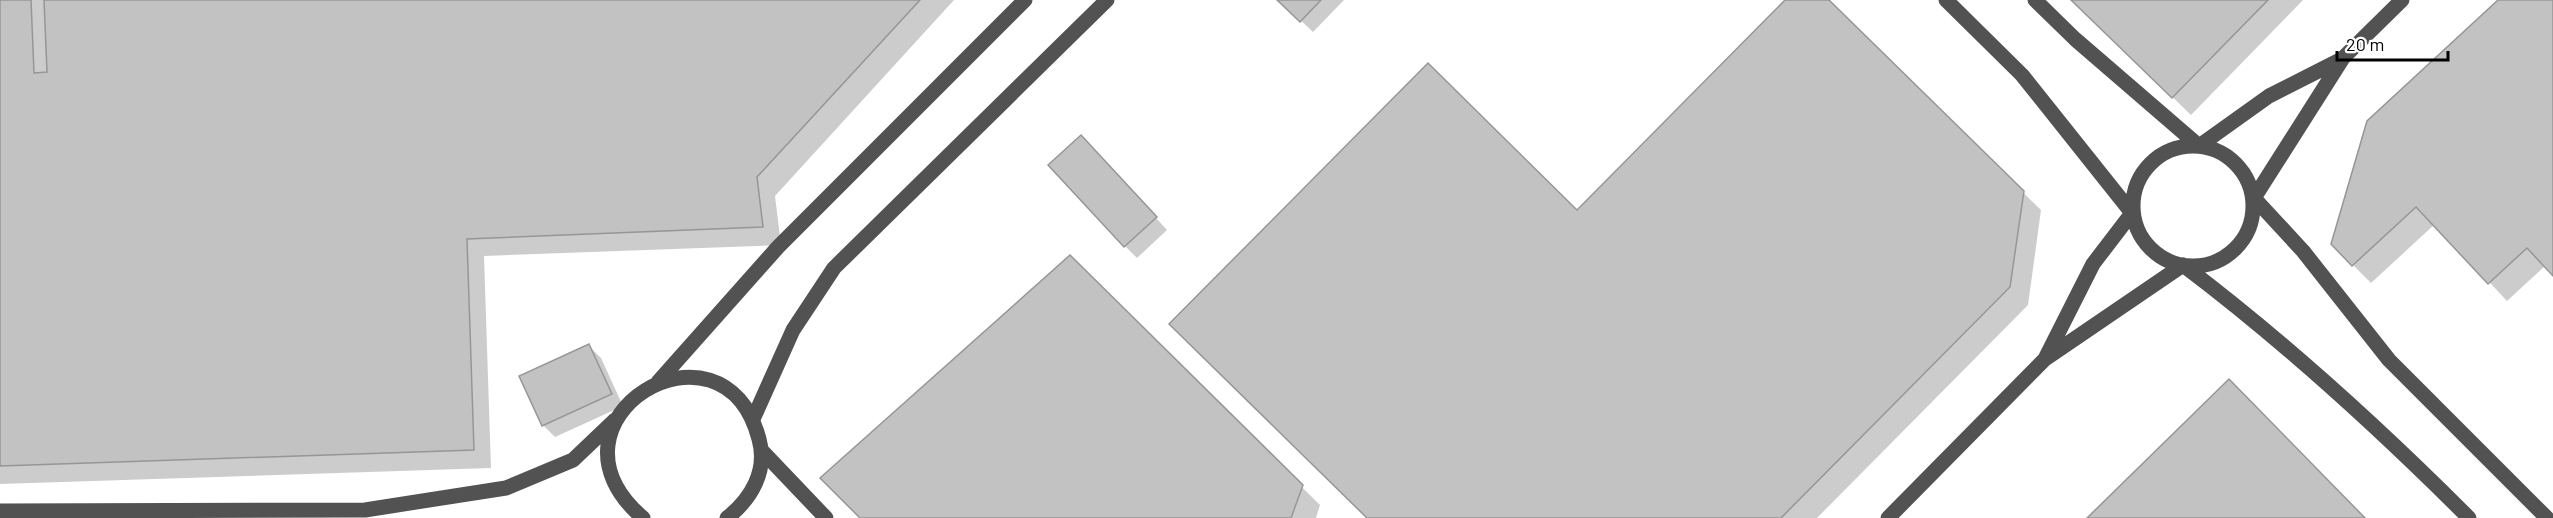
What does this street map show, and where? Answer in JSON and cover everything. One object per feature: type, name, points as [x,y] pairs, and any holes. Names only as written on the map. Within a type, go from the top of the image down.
[{"type":"street","points":[[0,511],[365,510],[506,488],[573,460],[615,420],[635,395],[658,382],[778,247],[1025,0]]},
{"type":"street","points":[[754,417],[793,330],[834,268],[1107,0]]},
{"type":"street","points":[[1946,0],[2022,75],[2132,213]]},
{"type":"street","points":[[2035,0],[2074,39],[2199,146]]},
{"type":"street","points":[[1888,518],[2045,359],[2183,266],[2199,266],[2219,261],[2231,253],[2245,237],[2253,219],[2254,198],[2343,58],[2402,0]]},
{"type":"street","points":[[2199,146],[2269,96],[2343,58]]},
{"type":"street","points":[[2469,518],[2393,441],[2244,311],[2183,266],[2163,259],[2148,246],[2136,229],[2132,213],[2137,180],[2150,163],[2167,150],[2189,145],[2210,147],[2229,156],[2244,172],[2254,198],[2303,251],[2389,360],[2547,518]]},
{"type":"street","points":[[2045,359],[2093,264],[2132,213]]},
{"type":"street","points":[[658,382],[686,377],[714,382],[736,396],[754,417],[763,452],[758,482],[743,505],[727,518]]},
{"type":"street","points":[[615,420],[608,447],[612,479],[626,503],[643,518]]},
{"type":"street","points":[[763,452],[826,518]]},
{"type":"building","points":[[0,0],[31,0],[34,73],[47,72],[44,0],[920,0],[757,177],[763,227],[467,239],[474,450],[0,466]]},
{"type":"building","points":[[1277,0],[1321,0],[1300,22]]},
{"type":"building","points":[[1785,0],[1829,0],[2024,191],[2010,287],[1781,518],[1367,518],[1169,324],[1428,63],[1577,210]]},
{"type":"building","points":[[2071,0],[2268,0],[2172,98]]},
{"type":"building","points":[[2498,0],[2553,0],[2553,276],[2527,248],[2488,284],[2416,207],[2352,266],[2331,244],[2367,121]]},
{"type":"building","points":[[1081,135],[1157,217],[1124,247],[1048,165]]},
{"type":"building","points":[[1070,255],[1303,485],[1291,518],[860,518],[820,478]]},
{"type":"building","points":[[589,344],[612,394],[542,426],[519,376]]},
{"type":"building","points":[[2229,379],[2365,518],[2087,518]]}]
